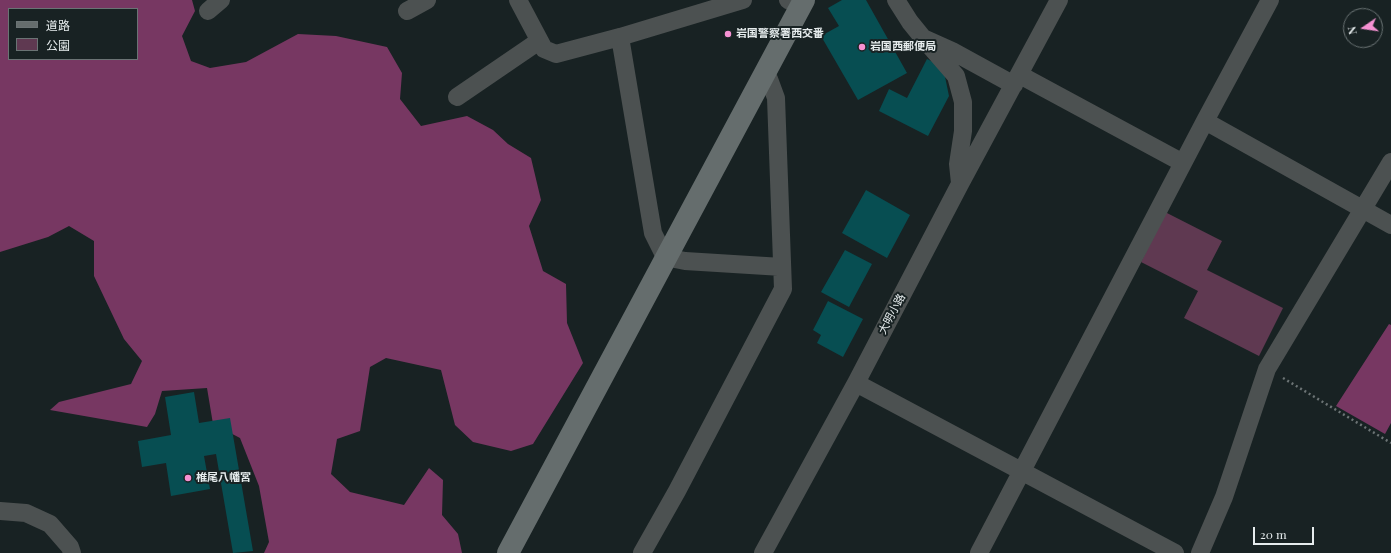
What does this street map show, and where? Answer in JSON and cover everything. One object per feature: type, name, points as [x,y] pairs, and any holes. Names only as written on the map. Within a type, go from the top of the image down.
[{"type":"street","points":[[407,10],[427,0]]},
{"type":"street","points":[[518,0],[544,49],[556,54],[743,0]]},
{"type":"street","points":[[896,0],[922,38],[956,76],[963,102],[963,131],[958,164],[960,184]]},
{"type":"street","name":"大明小路","points":[[763,553],[856,382],[1059,0]]},
{"type":"street","points":[[979,553],[1270,0]]},
{"type":"street","points":[[508,553],[665,257],[764,75],[797,2]]},
{"type":"street","points":[[620,36],[653,233],[665,257]]},
{"type":"street","points":[[922,38],[1017,80],[1183,163]]},
{"type":"street","points":[[457,97],[539,41]]},
{"type":"street","points":[[642,553],[677,491],[783,289],[776,98],[769,79],[764,75]]},
{"type":"street","points":[[1205,121],[1391,225]]},
{"type":"street","points":[[1200,553],[1224,497],[1267,369],[1391,162]]},
{"type":"street","points":[[665,257],[684,261],[782,268]]},
{"type":"street","points":[[856,382],[1175,553]]},
{"type":"street","points":[[0,511],[26,513],[50,524],[70,547],[72,553]]},
{"type":"path","points":[[1267,369],[1391,443]]},
{"type":"green space","points":[[1165,212],[1222,241],[1207,270],[1283,308],[1259,356],[1184,318],[1198,291],[1141,262]]},
{"type":"shaded area","points":[[0,0],[192,0],[195,11],[182,36],[191,61],[210,68],[246,62],[298,34],[336,36],[387,47],[402,73],[400,99],[421,126],[467,116],[493,130],[508,144],[531,158],[541,200],[529,226],[543,271],[566,284],[567,323],[583,363],[533,444],[511,451],[473,442],[455,425],[441,370],[386,358],[370,367],[360,431],[337,439],[331,474],[350,492],[404,505],[429,468],[443,480],[442,515],[458,534],[462,553],[264,553],[269,542],[259,486],[240,438],[213,424],[207,388],[162,391],[155,414],[147,427],[50,410],[59,402],[131,384],[142,361],[124,339],[94,276],[94,241],[69,226],[48,237],[0,252]]},
{"type":"shaded area","points":[[1389,324],[1391,325],[1391,423],[1385,434],[1336,406]]},
{"type":"building","points":[[842,0],[866,0],[907,73],[858,100],[821,36],[839,26],[828,8]]},
{"type":"building","points":[[927,59],[943,67],[949,96],[928,136],[879,111],[889,89],[907,98]]},
{"type":"building","points":[[866,190],[910,215],[887,258],[842,233]]},
{"type":"building","points":[[845,250],[872,264],[849,307],[821,292]]},
{"type":"building","points":[[828,301],[863,319],[843,357],[817,343],[821,335],[813,330]]},
{"type":"building","name":"椎尾八幡宮","points":[[194,392],[199,423],[230,418],[253,551],[233,553],[216,454],[204,456],[210,489],[171,496],[166,463],[142,467],[138,441],[171,435],[165,397]]},
{"type":"place","name":"岩国警察署西交番","points":[[728,34]]},
{"type":"place","name":"岩国西郵便局","points":[[862,47]]},
{"type":"place","name":"椎尾八幡宮","points":[[188,478]]}]
